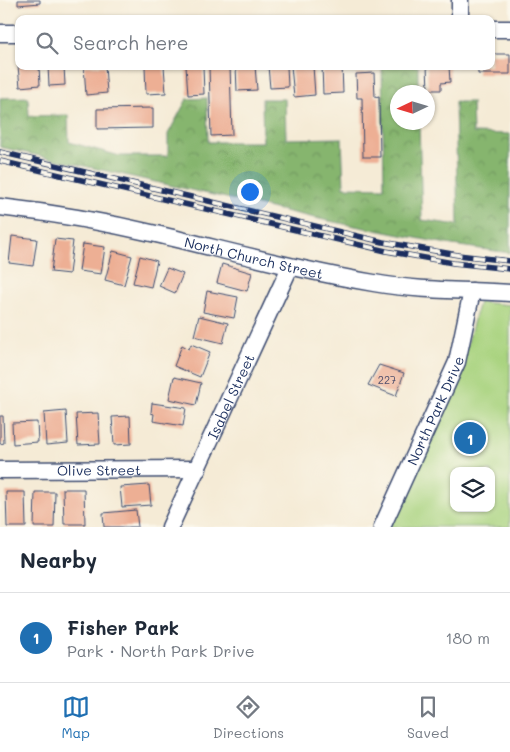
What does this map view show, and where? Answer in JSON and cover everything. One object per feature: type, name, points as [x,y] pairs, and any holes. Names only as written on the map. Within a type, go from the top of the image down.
[{"type":"street","points":[[460,0],[460,15]]},
{"type":"street","points":[[495,29],[510,29]]},
{"type":"street","points":[[0,33],[15,33]]},
{"type":"street","name":"North Church Street","points":[[0,206],[51,213],[155,234],[290,267],[375,284],[412,289],[510,293]]},
{"type":"street","name":"Isabel Street","points":[[170,527],[290,267]]},
{"type":"street","name":"North Park Drive","points":[[382,527],[457,362],[472,291]]},
{"type":"street","name":"Olive Street","points":[[0,470],[198,469]]},
{"type":"green space","points":[[382,70],[418,70],[418,85],[390,85],[390,130],[419,130],[422,220],[458,225],[455,102],[472,102],[473,133],[510,134],[510,253],[452,245],[324,220],[0,147],[0,98],[28,97],[29,116],[68,115],[69,142],[120,156],[168,156],[168,134],[187,99],[207,98],[208,142],[263,142],[262,99],[285,99],[286,139],[342,138],[344,187],[384,188]]},
{"type":"green space","points":[[479,302],[510,305],[510,527],[389,527],[466,349]]},
{"type":"building","points":[[18,0],[40,0],[40,3],[18,5]]},
{"type":"building","points":[[495,54],[510,54],[510,74],[478,74],[478,70],[495,70]]},
{"type":"building","points":[[18,70],[39,70],[40,85],[20,87]]},
{"type":"building","points":[[48,70],[64,70],[65,85],[49,86]]},
{"type":"building","points":[[84,70],[105,70],[107,93],[86,95]]},
{"type":"building","points":[[145,70],[164,70],[166,93],[146,94]]},
{"type":"building","points":[[186,70],[203,70],[204,94],[188,95]]},
{"type":"building","points":[[209,70],[230,70],[232,135],[211,136]]},
{"type":"building","points":[[236,70],[255,70],[257,90],[237,91]]},
{"type":"building","points":[[268,70],[287,70],[288,87],[270,88]]},
{"type":"building","points":[[291,70],[313,70],[315,95],[294,97]]},
{"type":"building","points":[[322,70],[342,70],[343,93],[323,94]]},
{"type":"building","points":[[427,70],[449,70],[450,82],[441,83],[441,90],[435,90],[435,85],[428,85]]},
{"type":"building","points":[[374,73],[375,97],[379,96],[380,157],[363,157],[362,98],[357,98],[356,74]]},
{"type":"building","points":[[153,108],[153,128],[97,129],[97,109]]},
{"type":"building","points":[[12,236],[37,239],[33,266],[9,263]]},
{"type":"building","points":[[55,239],[73,241],[69,274],[51,272]]},
{"type":"building","points":[[83,244],[105,247],[101,274],[79,271]]},
{"type":"building","points":[[113,251],[132,256],[124,285],[105,280]]},
{"type":"building","points":[[140,256],[157,261],[151,287],[133,283]]},
{"type":"building","points":[[222,264],[252,273],[247,291],[217,283]]},
{"type":"building","points":[[167,268],[183,274],[175,293],[159,286]]},
{"type":"building","points":[[207,291],[238,297],[234,318],[203,312]]},
{"type":"building","points":[[199,316],[228,323],[223,343],[194,336]]},
{"type":"building","points":[[191,344],[210,352],[200,377],[174,366],[182,345],[189,349]]},
{"type":"building","points":[[379,365],[404,373],[396,396],[368,385]]},
{"type":"building","points":[[174,377],[201,383],[196,405],[169,399]]},
{"type":"building","points":[[152,403],[186,408],[183,426],[153,421],[154,414],[151,413]]},
{"type":"building","points":[[66,411],[68,443],[46,445],[44,413]]},
{"type":"building","points":[[98,413],[100,444],[78,445],[76,414]]},
{"type":"building","points":[[0,416],[3,416],[4,443],[0,444]]},
{"type":"building","points":[[130,416],[131,444],[114,445],[112,417]]},
{"type":"building","points":[[37,422],[38,442],[13,444],[12,423]]},
{"type":"building","points":[[149,485],[151,505],[122,507],[120,487]]},
{"type":"building","points":[[63,489],[84,489],[85,524],[64,524]]},
{"type":"building","points":[[6,492],[25,492],[26,527],[7,527]]},
{"type":"building","points":[[35,492],[55,492],[54,527],[34,527]]},
{"type":"building","points":[[136,510],[138,527],[104,527],[103,513]]},
{"type":"railway","points":[[0,152],[383,242],[458,255],[510,261]]},
{"type":"railway","points":[[0,161],[386,251],[453,263],[510,269]]},
{"type":"place","name":"Fisher Park","points":[[470,438]]}]
